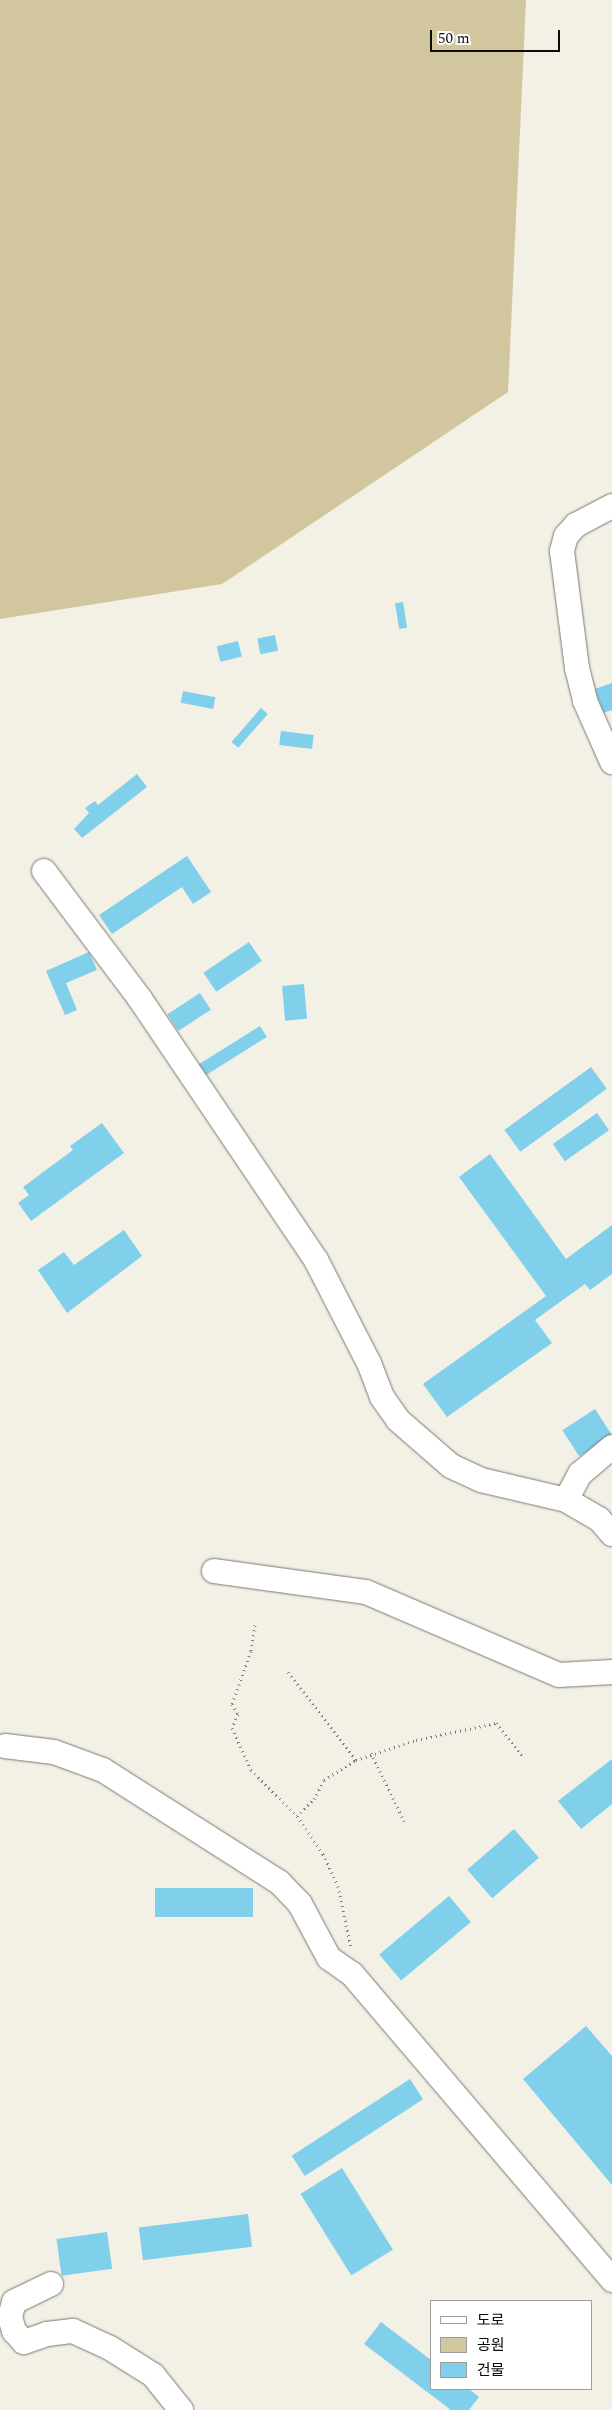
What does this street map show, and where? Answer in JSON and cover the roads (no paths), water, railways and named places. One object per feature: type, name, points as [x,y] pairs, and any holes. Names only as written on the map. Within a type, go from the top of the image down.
[{"type":"street","points":[[612,506],[576,525],[566,536],[562,550],[576,668],[585,701],[612,762]]},
{"type":"street","points":[[44,871],[140,999],[316,1260],[369,1363],[382,1397],[398,1420],[426,1446],[466,1474],[566,1500],[599,1519],[612,1534]]},
{"type":"street","points":[[566,1500],[580,1474],[612,1447]]},
{"type":"street","points":[[214,1571],[366,1592],[559,1675],[612,1672]]},
{"type":"street","points":[[5,1746],[36,1748],[72,1758],[143,1792],[279,1882],[300,1904],[329,1958],[352,1974],[611,2276]]},
{"type":"street","points":[[51,2284],[14,2302],[10,2317],[14,2331],[24,2342],[74,2331],[110,2348],[153,2376],[181,2410]]}]
